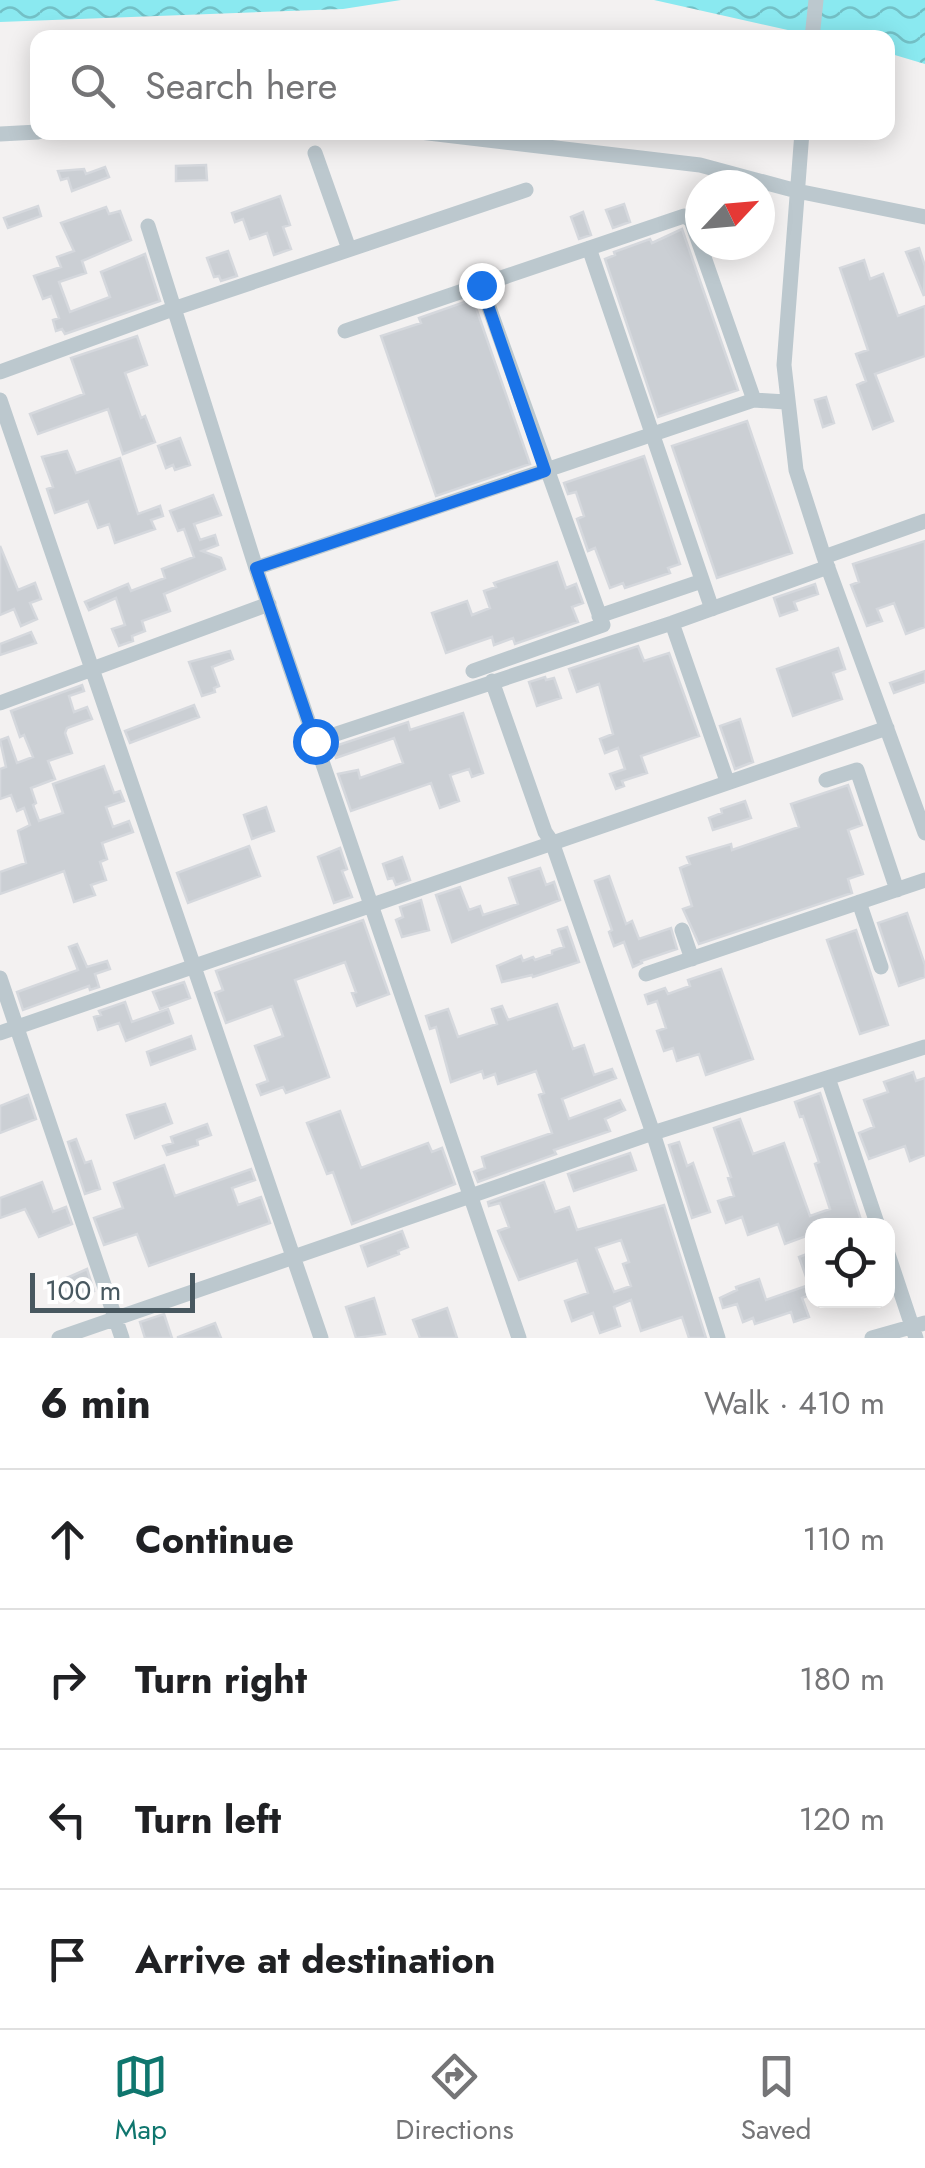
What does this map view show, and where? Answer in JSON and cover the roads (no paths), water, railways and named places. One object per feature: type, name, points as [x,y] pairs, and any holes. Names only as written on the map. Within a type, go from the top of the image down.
[{"type":"street","points":[[813,30],[816,0]]},
{"type":"street","points":[[0,134],[30,132]]},
{"type":"street","points":[[486,140],[700,166],[925,217]]},
{"type":"street","points":[[801,140],[784,365],[796,470],[925,833]]},
{"type":"street","points":[[315,153],[348,250]]},
{"type":"street","points":[[0,372],[526,190]]},
{"type":"street","points":[[344,331],[684,216],[691,220],[754,400]]},
{"type":"street","points":[[148,226],[256,568],[519,1338]]},
{"type":"street","points":[[589,248],[712,609]]},
{"type":"street","points":[[473,671],[603,626],[481,285]]},
{"type":"street","points":[[0,400],[321,1338]]},
{"type":"street","points":[[256,568],[754,400],[786,402]]},
{"type":"street","points":[[315,741],[712,609],[925,521]]},
{"type":"street","points":[[599,616],[702,581]]},
{"type":"street","points":[[0,702],[269,604]]},
{"type":"street","points":[[672,623],[727,781]]},
{"type":"street","points":[[492,681],[653,1132],[718,1338]]},
{"type":"street","points":[[0,1032],[887,728]]},
{"type":"street","points":[[840,743],[851,772]]},
{"type":"street","points":[[826,780],[856,770],[896,890]]},
{"type":"street","points":[[646,974],[925,880]]},
{"type":"street","points":[[859,902],[881,967]]},
{"type":"street","points":[[682,930],[692,958]]},
{"type":"street","points":[[0,978],[122,1338]]},
{"type":"street","points":[[59,1338],[653,1132],[925,1047]]},
{"type":"street","points":[[828,1078],[875,1218]]},
{"type":"street","points":[[872,1338],[918,1330],[895,1272]]},
{"type":"water","points":[[0,0],[401,0],[343,9],[0,22]]},
{"type":"water","points":[[654,0],[925,0],[925,64],[895,55],[895,30],[788,30]]}]
